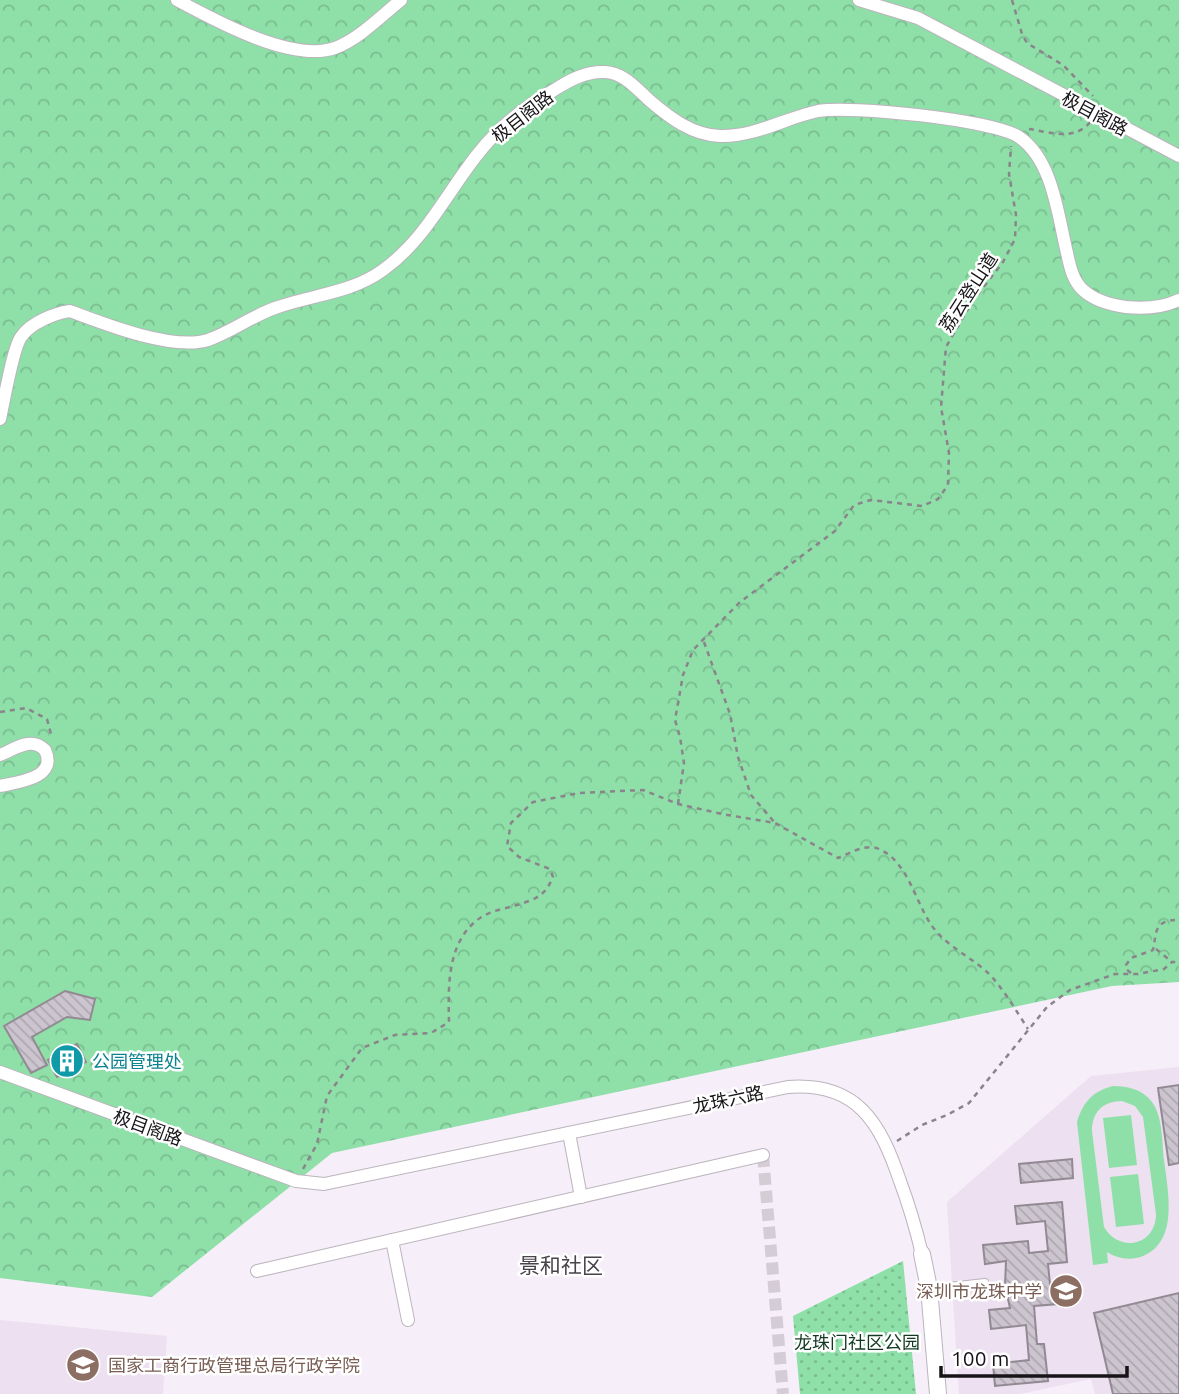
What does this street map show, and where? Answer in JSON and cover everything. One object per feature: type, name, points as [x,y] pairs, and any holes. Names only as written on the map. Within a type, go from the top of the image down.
[{"type":"street","points":[[177,0],[226,27],[292,48],[321,51],[344,44],[401,0]]},
{"type":"street","name":"极目阁路","points":[[859,0],[918,18],[1179,156]]},
{"type":"street","name":"极目阁路","points":[[0,419],[19,340],[28,329],[60,312],[70,311],[160,340],[198,342],[274,308],[364,283],[396,260],[422,233],[484,146],[536,101],[586,74],[614,73],[624,78],[669,117],[711,136],[740,135],[806,114],[843,108],[937,118],[1007,130],[1017,135]]},
{"type":"street","points":[[1017,135],[1033,151],[1047,178],[1071,269],[1081,289],[1102,302],[1135,308],[1158,308],[1179,300]]},
{"type":"street","points":[[0,755],[30,743],[42,746],[48,754],[48,765],[42,774],[0,786]]},
{"type":"street","name":"极目阁路","points":[[0,1072],[296,1181]]},
{"type":"street","name":"龙珠六路","points":[[296,1181],[314,1184],[336,1182],[788,1087],[810,1085],[829,1089],[847,1097],[878,1128],[889,1147],[912,1216],[929,1288],[937,1394]]},
{"type":"street","points":[[569,1133],[581,1197]]},
{"type":"street","points":[[257,1270],[763,1155]]},
{"type":"street","points":[[393,1240],[408,1320]]},
{"type":"lane","points":[[929,1288],[985,1282]]},
{"type":"path","points":[[1012,0],[1027,43],[1063,65],[1093,96]]},
{"type":"path","points":[[1017,135],[1023,128],[1062,134],[1078,132],[1087,127],[1096,114]]},
{"type":"path","name":"荔云登山道","points":[[678,804],[684,763],[675,720],[683,675],[694,650],[740,602],[835,531],[854,505],[871,500],[922,506],[938,499],[948,485],[949,453],[941,407],[946,348],[972,302],[1003,262],[1015,239],[1016,215],[1009,174],[1012,142],[1017,135]]},
{"type":"path","points":[[704,640],[730,714],[738,757],[751,795],[775,822],[838,858],[866,847],[876,847],[889,855],[913,887],[930,924],[953,948],[988,973],[1028,1029]]},
{"type":"path","points":[[0,712],[26,708],[47,719],[52,739],[48,754]]},
{"type":"path","points":[[296,1181],[317,1144],[327,1096],[362,1048],[395,1035],[431,1032],[449,1022],[450,966],[463,933],[485,915],[532,900],[547,891],[553,877],[550,869],[519,857],[507,846],[511,823],[533,802],[579,793],[643,790],[678,804],[775,822]]},
{"type":"path","points":[[1179,920],[1168,920],[1157,928],[1153,937],[1155,948],[1172,962],[1179,962]]},
{"type":"path","points":[[1131,973],[1126,969],[1131,958],[1155,948]]},
{"type":"path","points":[[889,1147],[922,1125],[969,1103],[1047,1007],[1070,989],[1099,978],[1164,969],[1172,962]]},
{"type":"shaded area","name":"深圳市龙珠中学","points":[[1179,1067],[1179,1394],[1095,1394],[1091,1379],[1020,1394],[959,1394],[947,1202],[1091,1076]]},
{"type":"shaded area","name":"国家工商行政管理总局行政学院","points":[[0,1320],[167,1336],[163,1394],[0,1394]]},
{"type":"green space","points":[[0,0],[1179,0],[1179,982],[1112,986],[332,1153],[152,1297],[0,1278]]},
{"type":"green space","points":[[1113,1086],[1134,1089],[1144,1094],[1156,1108],[1169,1200],[1167,1227],[1154,1249],[1143,1256],[1120,1258],[1107,1252],[1108,1263],[1093,1265],[1077,1122],[1090,1098]],"holes":[[[1122,1101],[1135,1106],[1143,1117],[1156,1214],[1150,1233],[1144,1239],[1127,1243],[1119,1241],[1104,1227],[1092,1131],[1096,1113],[1104,1105]]]},
{"type":"green space","points":[[1131,1115],[1137,1165],[1109,1168],[1103,1118]]},
{"type":"green space","points":[[1138,1174],[1144,1224],[1116,1227],[1110,1177]]},
{"type":"green space","name":"龙珠门社区公园","points":[[903,1261],[916,1394],[800,1394],[793,1316]]},
{"type":"building","points":[[65,991],[95,999],[90,1020],[67,1017],[32,1037],[47,1065],[31,1073],[4,1026]]},
{"type":"building","name":"公园管理处","points":[[77,1044],[86,1062],[57,1077],[48,1060]]},
{"type":"building","points":[[1179,1085],[1179,1163],[1169,1165],[1158,1088]]},
{"type":"building","points":[[1072,1159],[1073,1178],[1021,1183],[1019,1164]]},
{"type":"building","points":[[1062,1202],[1067,1262],[1048,1264],[1050,1284],[1069,1283],[1071,1303],[1034,1306],[1037,1344],[1044,1344],[1048,1381],[995,1386],[993,1364],[1029,1360],[1026,1325],[991,1329],[989,1310],[1010,1308],[1005,1285],[1006,1261],[985,1264],[983,1245],[1028,1241],[1029,1253],[1048,1251],[1045,1221],[1017,1224],[1015,1206]]},
{"type":"building","points":[[1179,1293],[1179,1394],[1113,1394],[1094,1313]]},
{"type":"tunnel","points":[[763,1155],[783,1394]]},
{"type":"place","name":"公园管理处","points":[[67,1061]]},
{"type":"place","name":"深圳市龙珠中学","points":[[1066,1291]]},
{"type":"place","name":"国家工商行政管理总局行政学院","points":[[83,1365]]},
{"type":"district","name":"景和社区","points":[[561,1265]]}]
